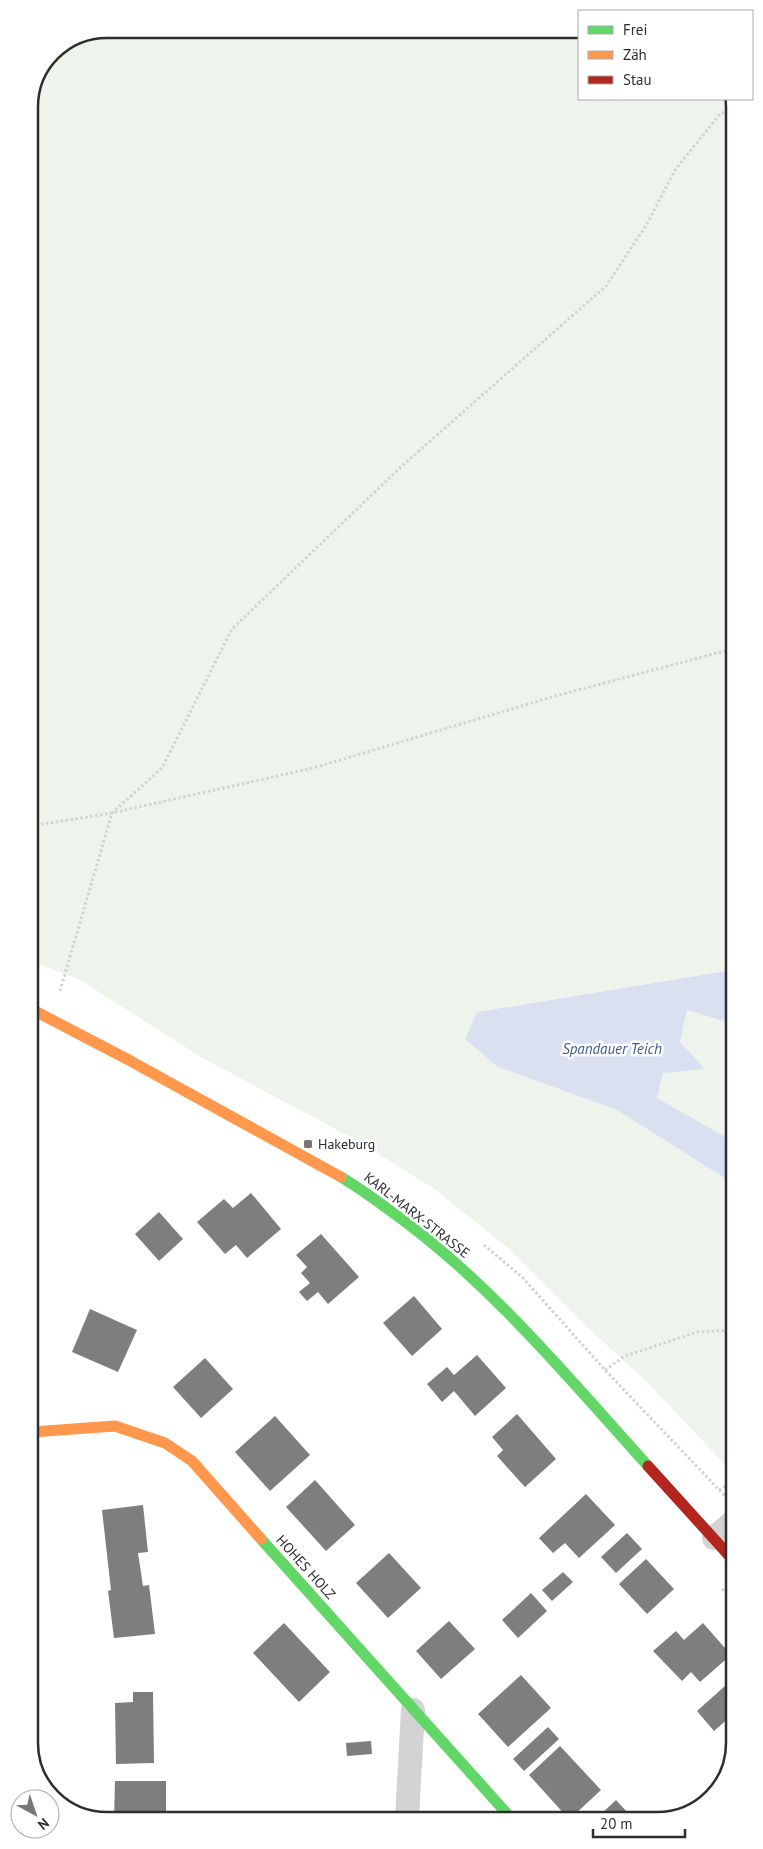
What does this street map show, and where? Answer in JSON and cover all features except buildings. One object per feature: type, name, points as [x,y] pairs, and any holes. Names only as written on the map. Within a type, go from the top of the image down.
[{"type":"street","name":"KARL-MARX-STRASSE","points":[[37,1012],[127,1059],[353,1184],[411,1225],[454,1260],[527,1332],[726,1551]]},
{"type":"street","name":"HOHES HOLZ","points":[[37,1432],[115,1426],[165,1443],[192,1461],[505,1812]]},
{"type":"street","points":[[714,1538],[726,1528]]},
{"type":"street","points":[[407,1812],[413,1710]]},
{"type":"path","points":[[59,995],[112,813],[162,768],[232,629],[403,465],[606,286],[647,224],[674,170],[720,114],[726,112]]},
{"type":"path","points":[[38,825],[112,813],[313,768],[552,697],[726,651]]},
{"type":"path","points":[[605,1370],[625,1356],[697,1332],[726,1330]]},
{"type":"path","points":[[719,1490],[726,1486]]},
{"type":"path","points":[[721,1588],[726,1593]]},
{"type":"shaded area","points":[[106,37],[578,38],[578,100],[725,100],[726,971],[477,1012],[498,1067],[617,1110],[726,1179],[726,1466],[648,1383],[587,1327],[508,1248],[433,1188],[356,1140],[201,1057],[80,980],[37,964],[38,102],[40,88],[49,68],[68,49],[80,43]]},
{"type":"shaded area","points":[[687,1010],[726,1022],[726,1137],[657,1098],[663,1073],[680,1042]]},
{"type":"water","name":"Spandauer Teich","points":[[726,971],[726,1022],[687,1010],[680,1042],[705,1069],[663,1073],[657,1098],[726,1137],[726,1179],[617,1110],[498,1067],[465,1039],[477,1012]]},
{"type":"traffic: fast","points":[[341,1177],[425,1237],[493,1298],[557,1364],[648,1466]]},
{"type":"traffic: fast","points":[[261,1539],[505,1812]]},
{"type":"traffic: slow","points":[[37,1012],[127,1059],[341,1177]]},
{"type":"traffic: slow","points":[[37,1432],[115,1426],[165,1443],[192,1461],[261,1539]]},
{"type":"traffic: jam","points":[[648,1466],[726,1552]]},
{"type":"place","name":"Hakeburg","points":[[308,1144]]}]
